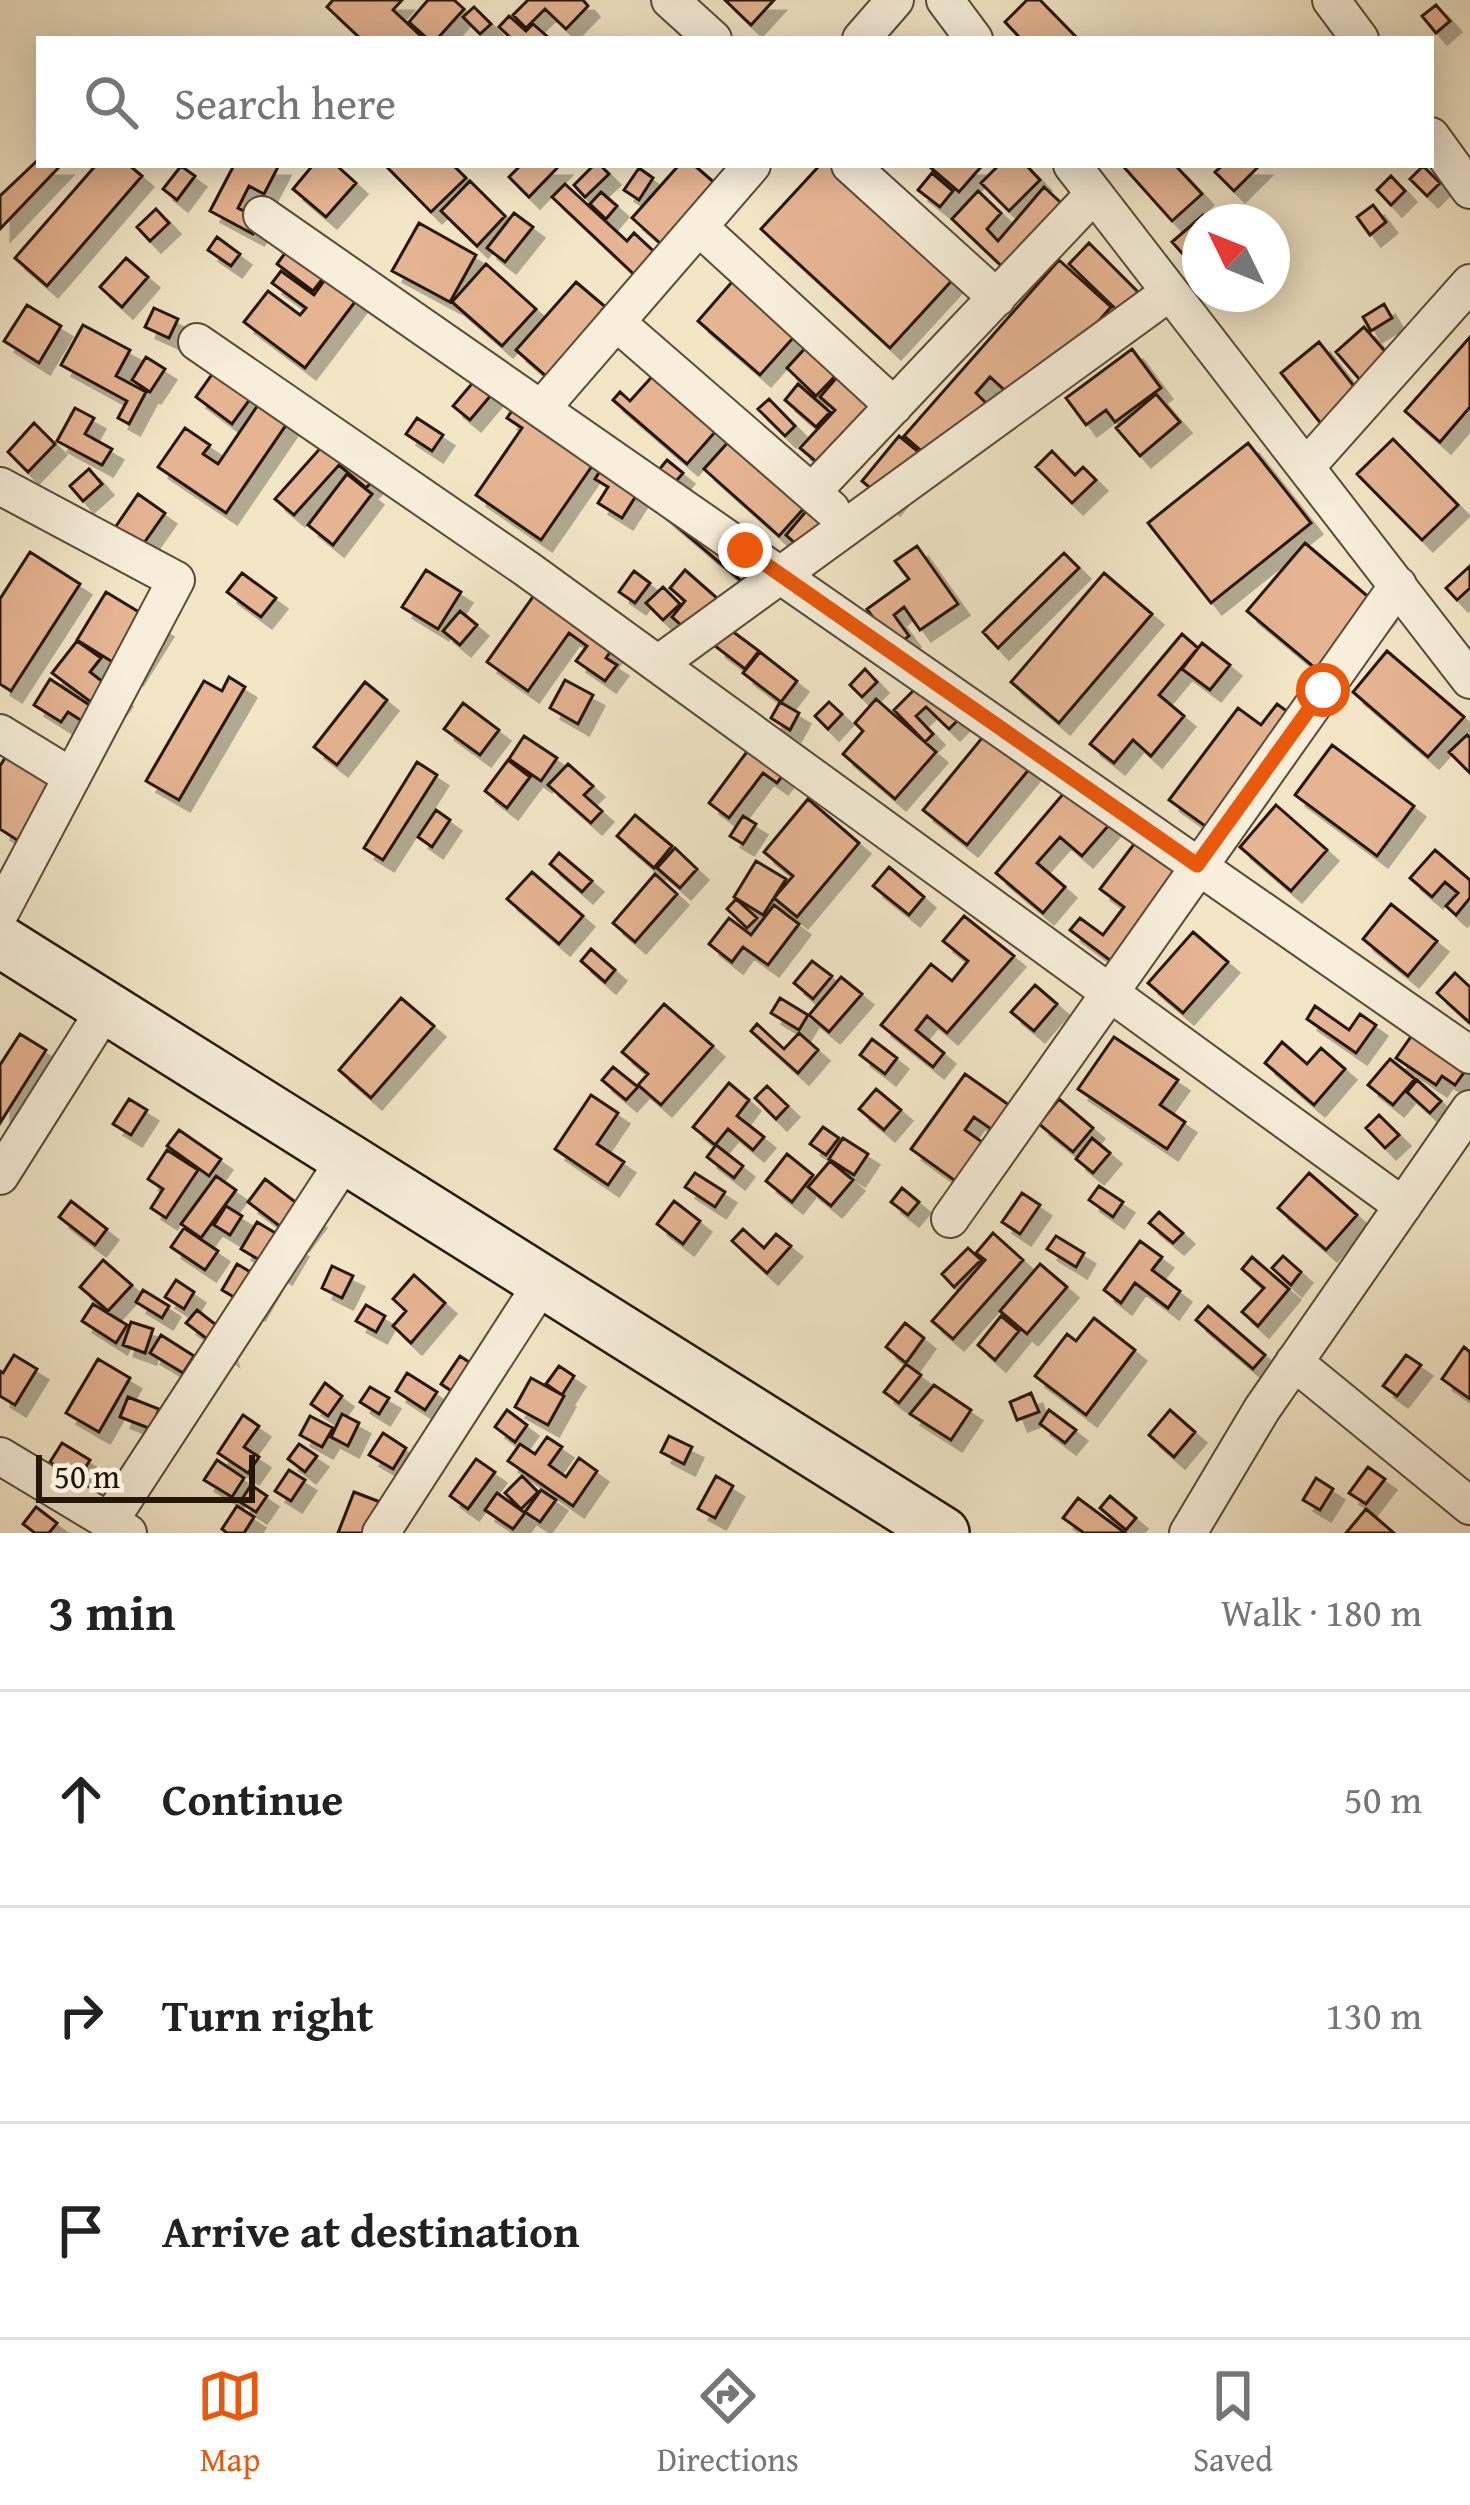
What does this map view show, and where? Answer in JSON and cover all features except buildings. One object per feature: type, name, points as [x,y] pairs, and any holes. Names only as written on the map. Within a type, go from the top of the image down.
[{"type":"street","points":[[670,0],[709,36]]},
{"type":"street","points":[[864,36],[895,0]]},
{"type":"street","points":[[946,0],[972,36]]},
{"type":"street","points":[[1331,0],[1358,36]]},
{"type":"street","points":[[1434,140],[1470,190]]},
{"type":"street","points":[[542,409],[749,168]]},
{"type":"street","points":[[853,168],[997,298]]},
{"type":"street","points":[[1074,168],[1398,586],[1463,654]]},
{"type":"street","points":[[812,492],[1094,194]]},
{"type":"street","points":[[262,215],[1470,1055]]},
{"type":"street","points":[[699,227],[894,406]]},
{"type":"street","points":[[1306,467],[1470,283]]},
{"type":"street","points":[[658,664],[1170,292]]},
{"type":"street","points":[[616,322],[849,525]]},
{"type":"street","points":[[197,342],[527,569],[1402,1206]]},
{"type":"street","points":[[0,486],[176,580],[0,914]]},
{"type":"street","points":[[950,1219],[1398,586]]},
{"type":"street","points":[[0,733],[72,778]]},
{"type":"street","points":[[0,941],[943,1533]]},
{"type":"street","points":[[0,1176],[106,1008]]},
{"type":"street","points":[[1188,1533],[1294,1362],[1470,1109]]},
{"type":"street","points":[[0,1456],[118,1527],[346,1158]]},
{"type":"street","points":[[381,1533],[543,1282]]},
{"type":"street","points":[[1294,1362],[1470,1506]]},
{"type":"route","points":[[745,550],[1197,865],[1323,690]]}]
